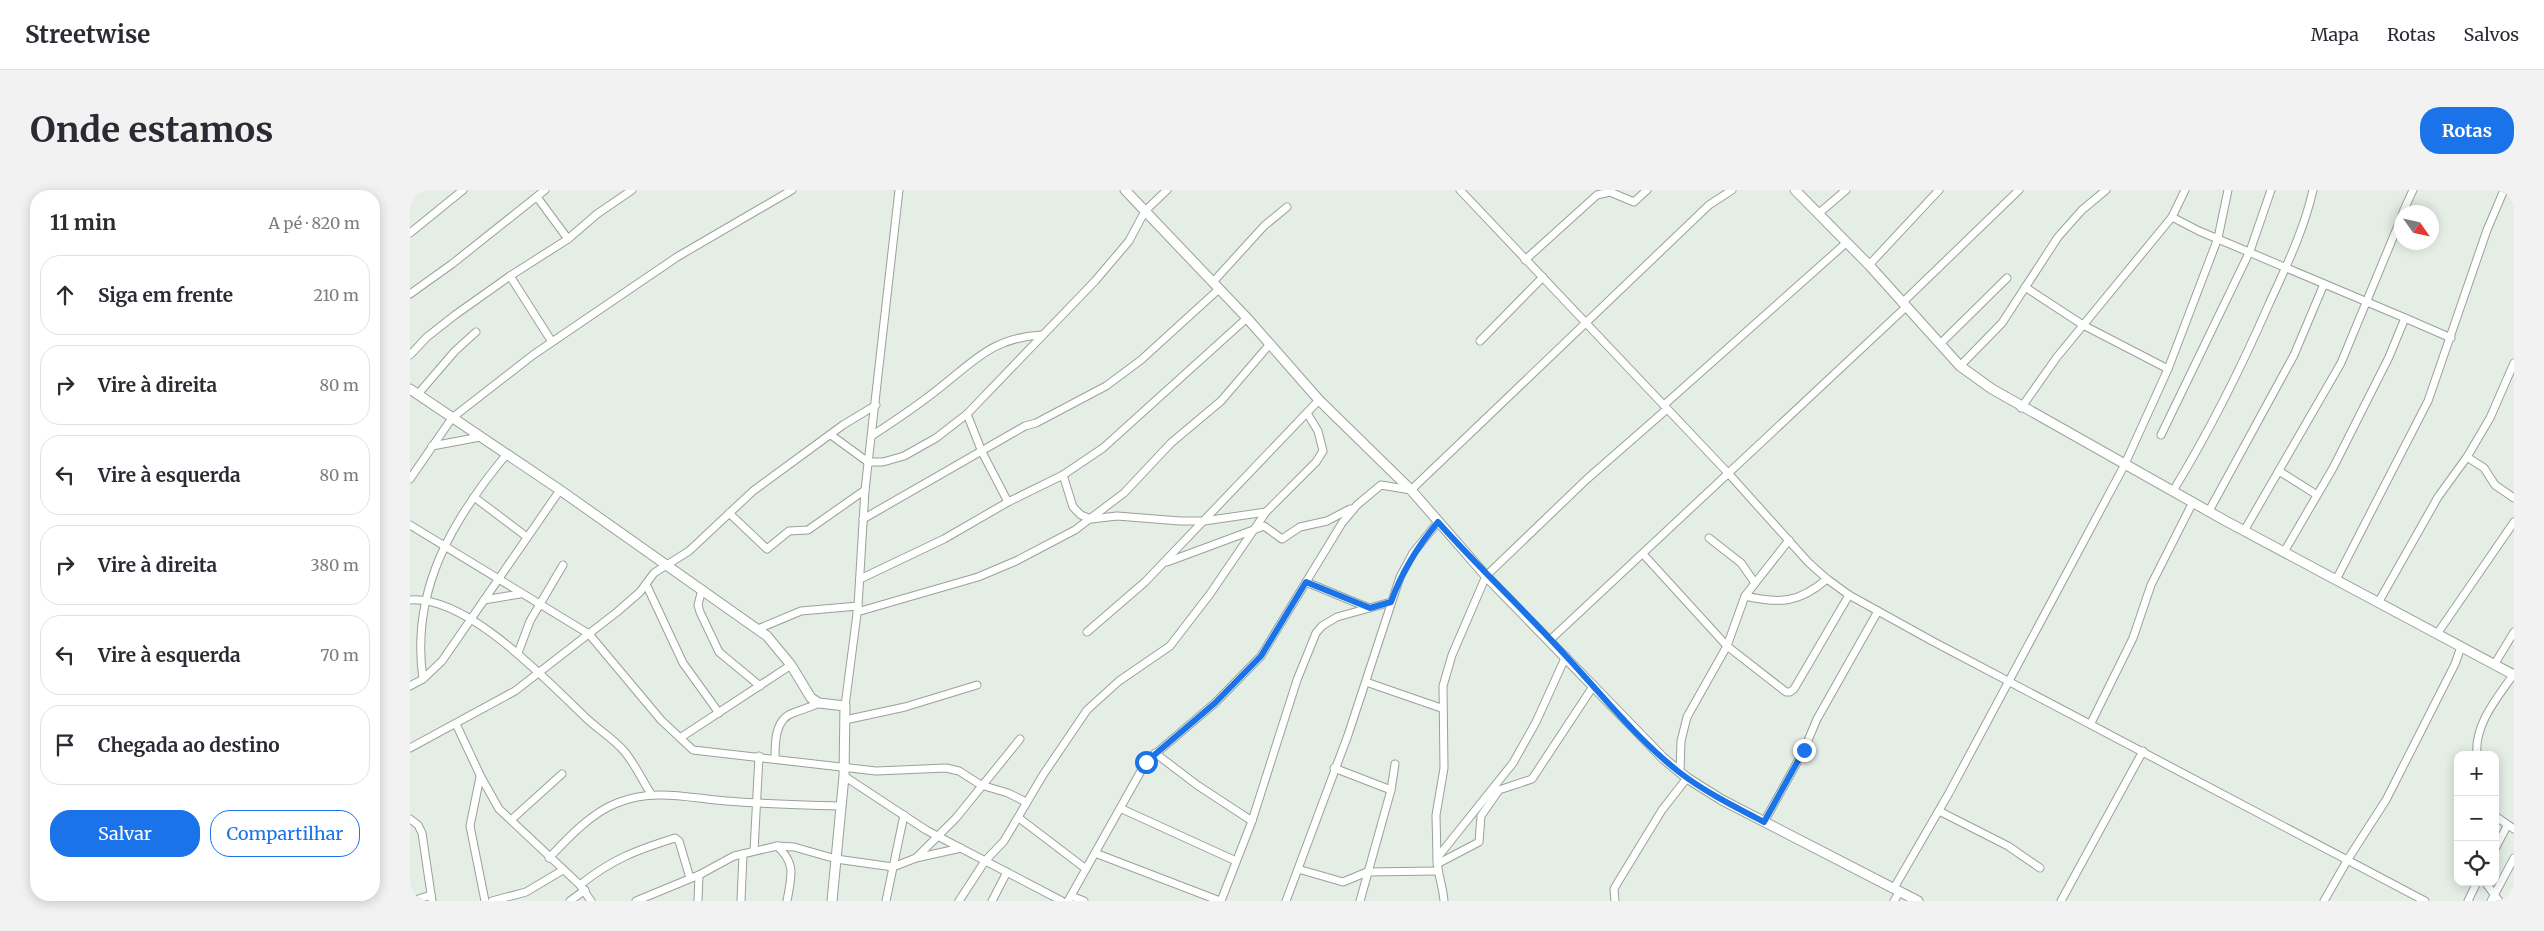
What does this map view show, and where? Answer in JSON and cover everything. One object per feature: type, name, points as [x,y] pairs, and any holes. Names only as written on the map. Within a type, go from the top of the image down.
[{"type":"street","points":[[410,233],[463,190]]},
{"type":"street","points":[[410,294],[545,190]]},
{"type":"street","points":[[410,356],[441,326],[510,276],[568,239],[597,214],[632,190]]},
{"type":"street","points":[[410,479],[452,418],[552,342],[607,302],[677,257],[792,190]]},
{"type":"street","points":[[832,901],[844,772],[845,706],[860,579],[865,490],[873,435],[898,190]]},
{"type":"street","points":[[1125,190],[1247,318],[1319,400],[1411,490],[1486,576],[1566,656],[1645,742],[1683,775],[1722,800],[1918,901]]},
{"type":"street","points":[[831,435],[868,462],[894,461],[936,438],[967,414],[1095,281],[1129,241],[1145,211],[1167,190]]},
{"type":"street","points":[[1472,190],[1463,193],[1827,579],[1849,595],[1878,611],[2425,901]]},
{"type":"street","points":[[1525,260],[1597,195],[1610,192],[1634,202],[1647,190]]},
{"type":"street","points":[[1411,490],[1709,205],[1732,190]]},
{"type":"street","points":[[1795,190],[1868,265],[1960,366],[2021,408],[2124,466],[2513,675],[2485,718],[2477,739],[2477,751]]},
{"type":"street","points":[[1818,214],[1846,190]]},
{"type":"street","points":[[1868,265],[1939,190]]},
{"type":"street","points":[[1550,640],[1729,474],[1904,305],[2019,190]]},
{"type":"street","points":[[1960,366],[2002,323],[2058,237],[2082,210],[2106,190]]},
{"type":"street","points":[[2021,408],[2057,357],[2172,216],[2185,190]]},
{"type":"street","points":[[1894,901],[1897,890],[2124,466],[2168,369],[2218,238],[2228,190]]},
{"type":"street","points":[[2161,435],[2250,251],[2271,190]]},
{"type":"street","points":[[2173,492],[2225,398],[2287,267],[2313,190]]},
{"type":"street","points":[[2406,205],[2413,190]]},
{"type":"street","points":[[2336,580],[2428,401],[2487,230],[2504,190]]},
{"type":"street","points":[[537,197],[568,239]]},
{"type":"street","points":[[1213,282],[1264,226],[1287,207]]},
{"type":"street","points":[[2172,216],[2218,238],[2451,338]]},
{"type":"street","points":[[2244,531],[2341,363],[2357,329],[2394,234]]},
{"type":"street","points":[[1444,901],[1437,864],[1436,815],[1444,768],[1441,708],[1443,686],[1452,655],[1486,576],[1665,407],[1846,243]]},
{"type":"street","points":[[510,276],[552,342]]},
{"type":"street","points":[[1480,341],[1542,278]]},
{"type":"street","points":[[1940,344],[2007,278]]},
{"type":"street","points":[[2209,511],[2294,355],[2324,284]]},
{"type":"street","points":[[2025,287],[2083,325],[2168,369]]},
{"type":"street","points":[[863,519],[982,452],[1024,426],[1036,423],[1106,386],[1140,360],[1219,289]]},
{"type":"street","points":[[860,579],[950,535],[1008,502],[1063,476],[1103,448],[1247,318]]},
{"type":"street","points":[[2284,552],[2317,495],[2389,357],[2405,318]]},
{"type":"street","points":[[476,332],[414,391],[560,490],[758,629],[767,636],[791,665],[811,698],[819,703],[845,706]]},
{"type":"street","points":[[873,435],[942,386],[965,365],[994,347],[1017,338],[1042,335]]},
{"type":"street","points":[[758,629],[770,622],[801,611],[879,607],[978,577],[1024,557],[1091,519],[1124,492],[1171,443],[1220,401],[1270,344]]},
{"type":"street","points":[[2378,602],[2438,496],[2467,457],[2490,418],[2514,363]]},
{"type":"street","points":[[1087,632],[1131,596],[1163,564],[1319,400]]},
{"type":"street","points":[[410,748],[504,698],[540,672],[633,598],[654,573],[688,551],[753,491],[856,416],[876,405]]},
{"type":"street","points":[[959,901],[985,861],[999,849],[1019,818],[1026,802],[1087,710],[1119,681],[1170,646],[1266,512],[1316,462],[1323,451],[1318,431],[1307,413]]},
{"type":"street","points":[[967,414],[982,452],[1008,502]]},
{"type":"street","points":[[432,446],[480,437]]},
{"type":"street","points":[[423,679],[416,644],[420,599],[440,544],[506,455]]},
{"type":"street","points":[[2467,457],[2484,468],[2494,485],[2514,498]]},
{"type":"street","points":[[2278,471],[2317,495]]},
{"type":"street","points":[[1063,476],[1072,507],[1081,515],[1091,519],[1117,516],[1204,521],[1266,512]]},
{"type":"street","points":[[1163,564],[1255,528],[1268,527],[1282,539],[1300,527],[1327,521],[1357,504],[1381,485],[1411,490]]},
{"type":"street","points":[[410,686],[423,679],[442,661],[560,490]]},
{"type":"street","points":[[729,513],[767,549],[789,531],[808,530],[865,490]]},
{"type":"street","points":[[474,498],[527,537]]},
{"type":"street","points":[[2090,723],[2134,638],[2151,585],[2193,502]]},
{"type":"street","points":[[1084,901],[1069,899],[1122,809],[1140,771],[1155,752],[1215,703],[1261,656],[1329,542],[1357,504]]},
{"type":"street","points":[[1286,901],[1366,682],[1400,578],[1413,553],[1438,522]]},
{"type":"street","points":[[2437,634],[2514,522]]},
{"type":"street","points":[[410,525],[498,578],[520,594],[540,603],[589,634],[680,738],[693,750],[775,758],[844,772],[946,768],[970,776],[981,785],[1026,802]]},
{"type":"street","points":[[1709,538],[1741,563],[1755,583]]},
{"type":"street","points":[[1615,901],[1614,889],[1683,775],[1681,741],[1687,717],[1727,646],[1745,596],[1789,540]]},
{"type":"street","points":[[1643,554],[1727,646],[1782,690],[1790,692],[1849,595]]},
{"type":"street","points":[[518,653],[530,621],[564,565]]},
{"type":"street","points":[[1745,596],[1783,601],[1800,597],[1827,579]]},
{"type":"street","points":[[1306,582],[1370,608]]},
{"type":"street","points":[[646,584],[683,663],[719,713]]},
{"type":"street","points":[[702,589],[698,600],[700,612],[719,652],[760,686]]},
{"type":"street","points":[[484,600],[520,594]]},
{"type":"street","points":[[410,600],[420,599],[445,607],[470,620],[518,653],[586,718],[624,751],[651,794]]},
{"type":"street","points":[[1095,852],[1220,901],[1252,821],[1297,680],[1316,634],[1329,620],[1391,602]]},
{"type":"street","points":[[1764,822],[1804,750],[1817,719],[1878,611]]},
{"type":"street","points":[[767,636],[770,622]]},
{"type":"street","points":[[2494,665],[2514,632]]},
{"type":"street","points":[[2324,901],[2389,795],[2455,664],[2461,647]]},
{"type":"street","points":[[1437,864],[1513,763],[1536,722],[1566,656]]},
{"type":"street","points":[[680,738],[791,665]]},
{"type":"street","points":[[1366,682],[1441,708]]},
{"type":"street","points":[[845,720],[905,707],[977,686]]},
{"type":"street","points":[[1298,868],[1343,882],[1367,872],[1437,864],[1479,842],[1481,816],[1499,790],[1532,778],[1594,686]]},
{"type":"street","points":[[775,758],[776,738],[782,721],[794,712],[805,711],[819,703]]},
{"type":"street","points":[[456,724],[493,801],[549,858],[583,887],[591,901]]},
{"type":"street","points":[[916,858],[938,836],[1020,739]]},
{"type":"street","points":[[2061,901],[2143,751]]},
{"type":"street","points":[[1155,752],[1197,785],[1252,821]]},
{"type":"street","points":[[754,851],[758,756]]},
{"type":"street","points":[[1360,901],[1391,790],[1395,764]]},
{"type":"street","points":[[1334,768],[1391,790]]},
{"type":"street","points":[[844,772],[904,815],[938,836],[1062,901]]},
{"type":"street","points":[[512,820],[562,774]]},
{"type":"street","points":[[480,776],[470,834],[485,901]]},
{"type":"street","points":[[549,858],[565,842],[607,808],[616,803],[651,794],[841,806]]},
{"type":"street","points":[[1122,809],[1236,861]]},
{"type":"street","points":[[1939,811],[2008,846],[2040,868]]},
{"type":"street","points":[[886,901],[904,815]]},
{"type":"street","points":[[1019,818],[1086,869]]},
{"type":"street","points":[[410,819],[418,825],[422,833],[431,898],[412,901]]},
{"type":"street","points":[[2499,819],[2511,828],[2499,844]]},
{"type":"street","points":[[570,901],[600,869],[630,852],[675,838],[680,841],[690,878]]},
{"type":"street","points":[[636,901],[651,898],[743,854],[777,846],[804,849],[836,859],[893,867],[916,858],[961,848]]},
{"type":"street","points":[[777,846],[785,854],[792,868],[787,901]]},
{"type":"street","points":[[741,901],[743,854]]},
{"type":"street","points":[[2494,899],[2513,860]]},
{"type":"street","points":[[492,901],[526,892],[563,870]]},
{"type":"street","points":[[992,901],[1007,872]]},
{"type":"street","points":[[698,901],[699,875]]},
{"type":"street","points":[[2468,901],[2475,886]]},
{"type":"street","points":[[2487,886],[2494,899]]},
{"type":"street","points":[[2512,901],[2514,896]]},
{"type":"route","points":[[1146,762],[1155,752],[1198,719],[1261,656],[1306,582],[1370,608],[1391,602],[1400,578],[1413,553],[1438,522],[1486,576],[1566,656],[1645,742],[1687,778],[1722,800],[1764,822],[1804,750]]}]
